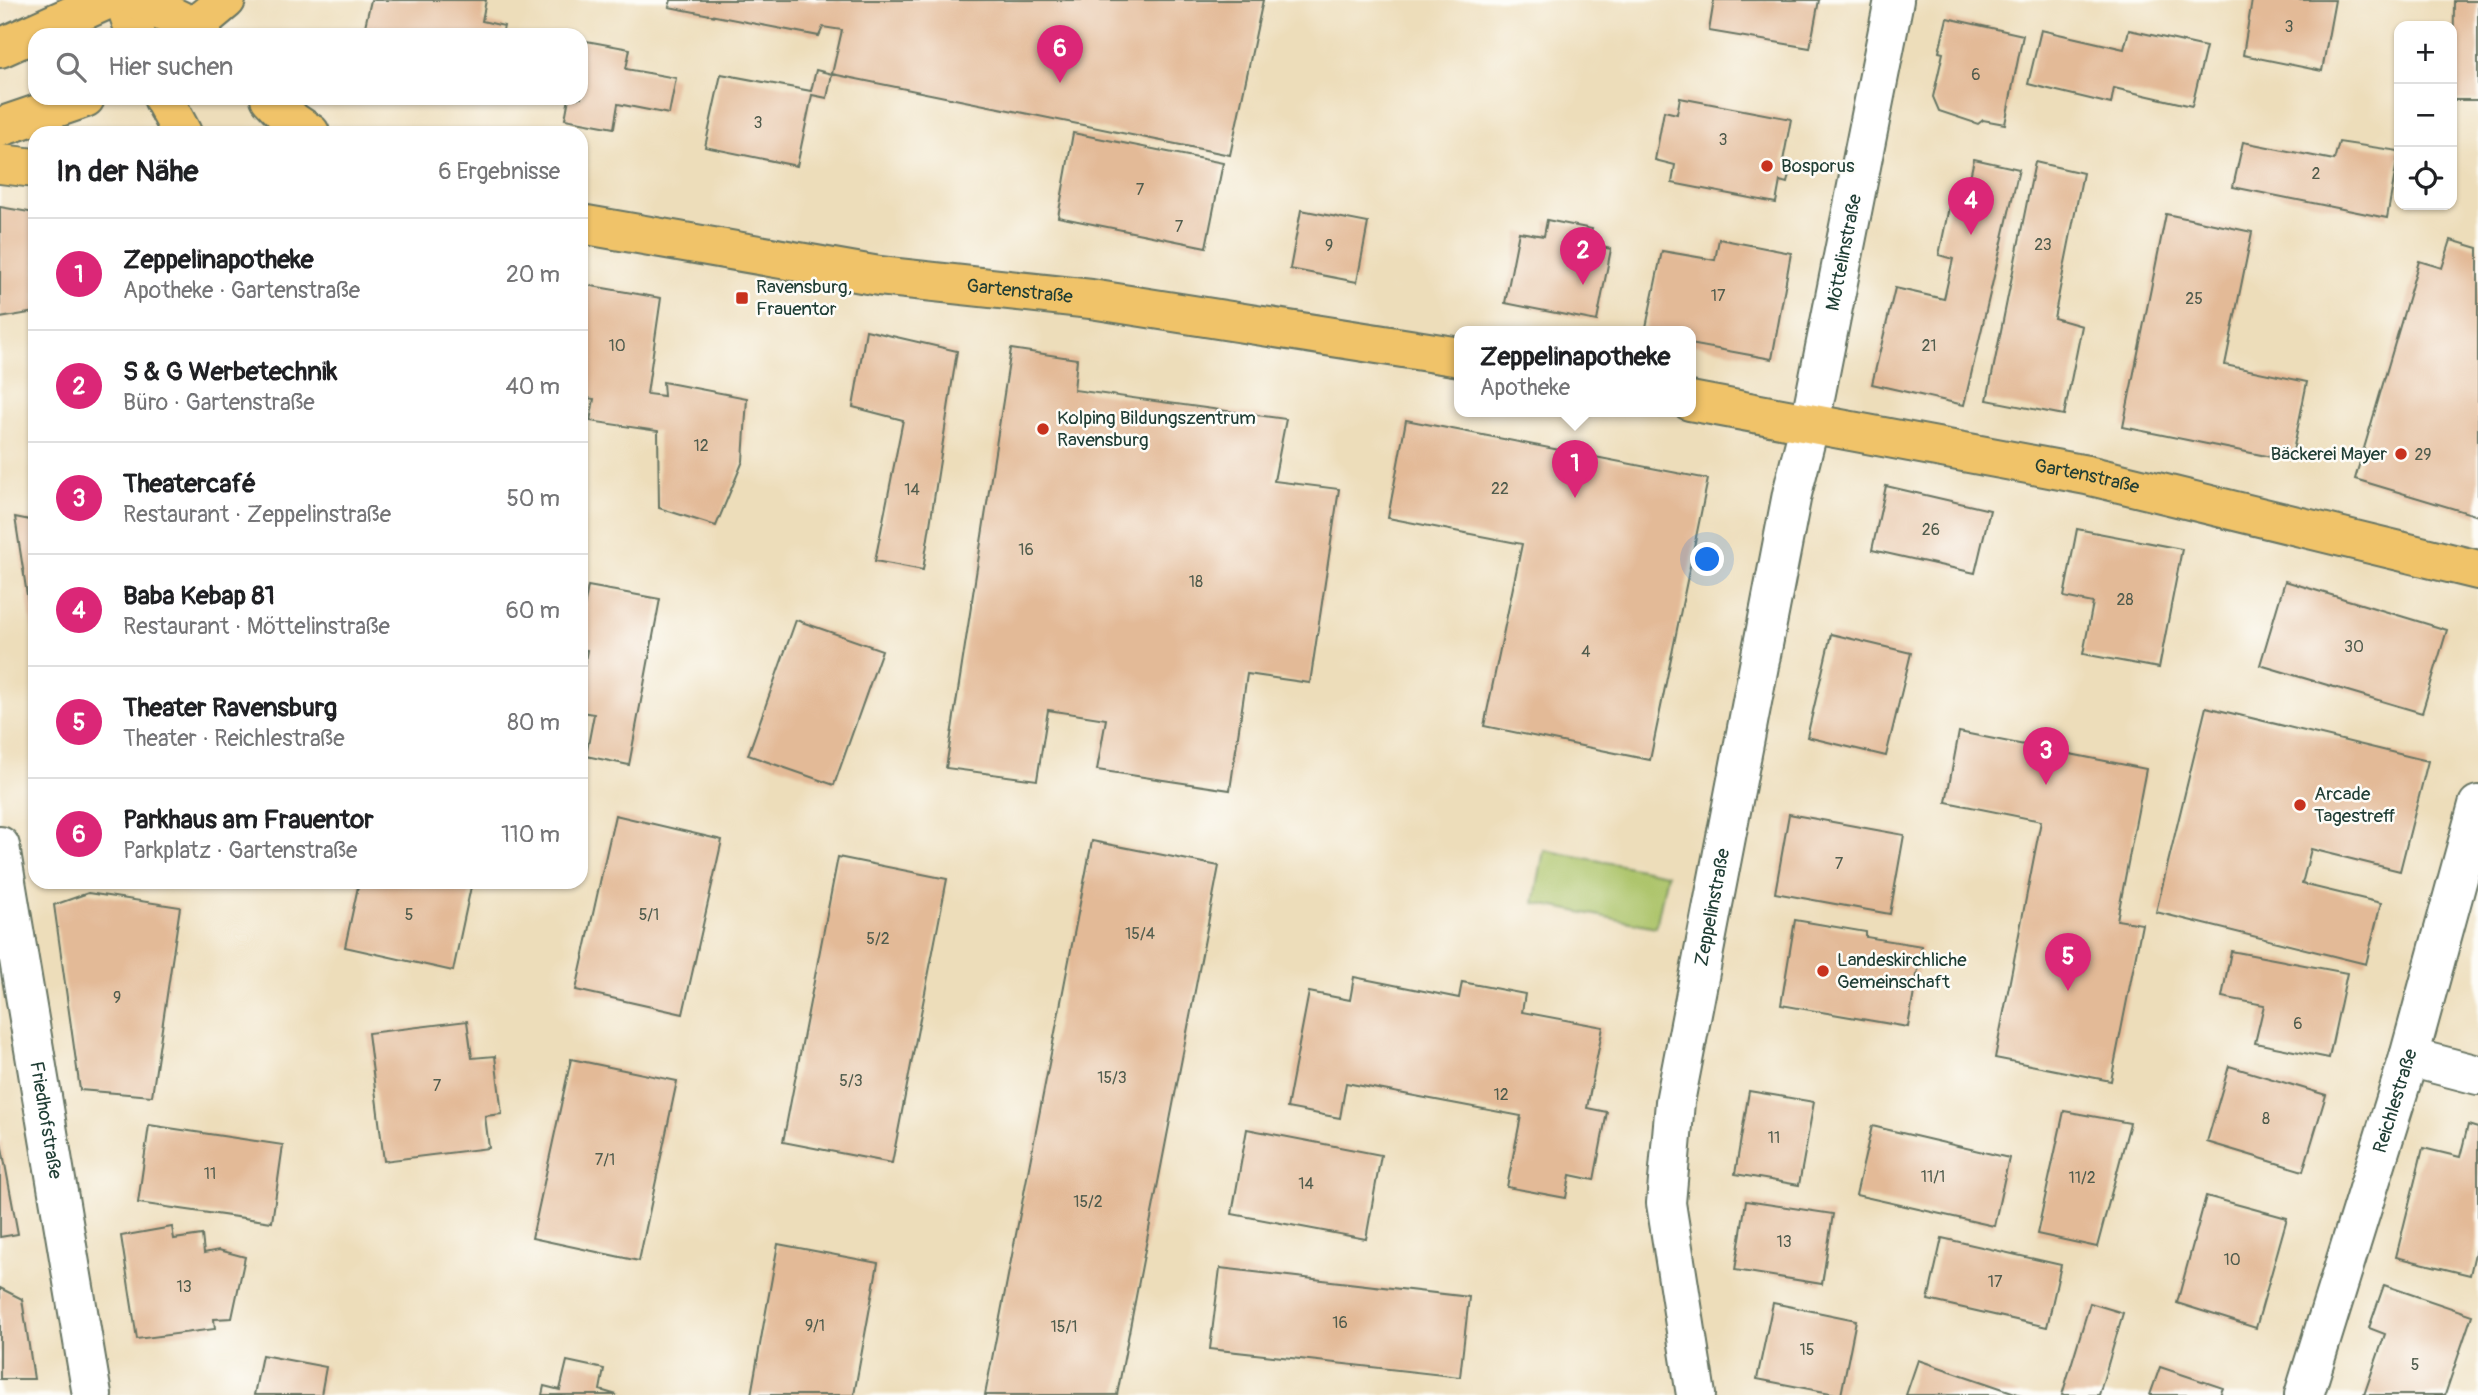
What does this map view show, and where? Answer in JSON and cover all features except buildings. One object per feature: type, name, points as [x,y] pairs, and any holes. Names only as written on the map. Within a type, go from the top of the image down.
[{"type":"main road","points":[[51,28],[107,0]]},
{"type":"main road","points":[[124,0],[134,28]]},
{"type":"main road","points":[[138,0],[187,28]]},
{"type":"main road","points":[[198,28],[226,0]]},
{"type":"main road","points":[[0,48],[28,37]]},
{"type":"main road","points":[[0,127],[64,105]]},
{"type":"main road","points":[[167,105],[178,126]]},
{"type":"main road","points":[[277,105],[300,126]]},
{"type":"main road","points":[[0,164],[28,167]]},
{"type":"main road","name":"Gartenstraße","points":[[588,225],[879,276],[1091,299],[1454,355]]},
{"type":"main road","name":"Gartenstraße","points":[[1696,402],[2087,475],[2478,570]]},
{"type":"street","name":"Möttelinstraße","points":[[1810,423],[1894,0]]},
{"type":"street","name":"Zeppelinstraße","points":[[1696,1395],[1666,1203],[1675,1102],[1744,734],[1792,494],[1810,423]]},
{"type":"street","name":"Reichlestraße","points":[[2304,1395],[2409,1057],[2478,805]]},
{"type":"street","name":"Friedhofstraße","points":[[0,846],[92,1395]]},
{"type":"street","points":[[2409,1057],[2478,1075]]},
{"type":"green space","points":[[1544,850],[1667,874],[1656,927],[1534,903]]},
{"type":"place","name":"Parkhaus am Frauentor","points":[[1060,83]]},
{"type":"place","name":"Bosporus","points":[[1767,166]]},
{"type":"place","name":"Baba Kebap 81","points":[[1971,235]]},
{"type":"place","name":"S & G Werbetechnik","points":[[1583,285]]},
{"type":"place","name":"Ravensburg, Frauentor","points":[[742,298]]},
{"type":"place","name":"Kolping Bildungszentrum Ravensburg","points":[[1043,429]]},
{"type":"place","name":"Bäckerei Mayer","points":[[2401,454]]},
{"type":"place","name":"Zeppelinapotheke","points":[[1575,498]]},
{"type":"place","name":"Theatercafé","points":[[2046,785]]},
{"type":"place","name":"Arcade Tagestreff","points":[[2300,805]]},
{"type":"place","name":"Landeskirchliche Gemeinschaft","points":[[1823,971]]},
{"type":"place","name":"Theater Ravensburg","points":[[2068,991]]}]
